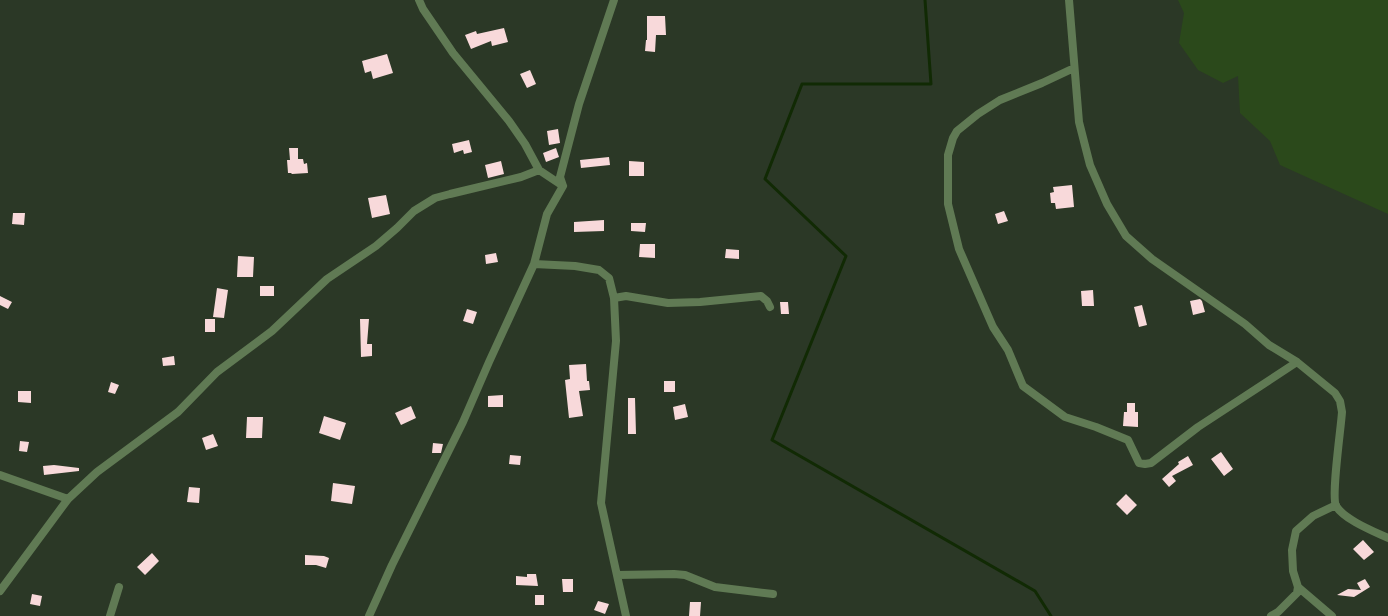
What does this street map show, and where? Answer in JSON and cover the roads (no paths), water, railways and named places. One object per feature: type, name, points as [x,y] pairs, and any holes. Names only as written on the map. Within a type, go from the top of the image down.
[{"type":"street","points":[[420,0],[424,9],[453,53],[521,138],[539,170],[563,186]]},
{"type":"street","points":[[369,616],[392,564],[463,422],[534,264],[548,214],[563,186],[560,178],[579,104],[614,0]]},
{"type":"street","points":[[1069,0],[1079,122],[1090,165],[1107,204],[1126,236],[1152,259],[1210,298],[1245,324],[1268,345],[1297,362],[1335,393],[1340,401],[1342,412],[1334,496],[1336,505],[1347,517],[1388,538]]},
{"type":"street","points":[[1074,68],[1000,100],[978,114],[957,130],[952,138],[948,155],[948,204],[959,249],[993,327],[1008,350],[1023,386],[1065,417],[1096,427],[1128,440],[1139,463],[1145,464],[1151,463],[1198,427],[1297,362]]},
{"type":"street","points":[[0,591],[61,511],[68,499],[97,472],[178,412],[217,372],[272,331],[326,279],[376,246],[414,211],[435,198],[522,177],[539,170]]},
{"type":"street","points":[[534,264],[575,266],[599,270],[609,278],[614,298],[616,341],[601,503],[626,616]]},
{"type":"street","points":[[614,298],[626,296],[668,303],[700,302],[761,296],[767,301],[770,307]]},
{"type":"street","points":[[0,476],[68,499]]},
{"type":"street","points":[[1271,616],[1278,612],[1297,593],[1298,587],[1293,571],[1292,550],[1296,531],[1313,516],[1336,505]]},
{"type":"street","points":[[618,575],[685,575],[715,587],[773,594]]},
{"type":"street","points":[[110,616],[118,587]]},
{"type":"street","points":[[1298,587],[1330,613]]},
{"type":"waterway","points":[[925,0],[931,84],[802,84],[765,179],[846,256],[772,440],[1035,591],[1051,616]]}]
